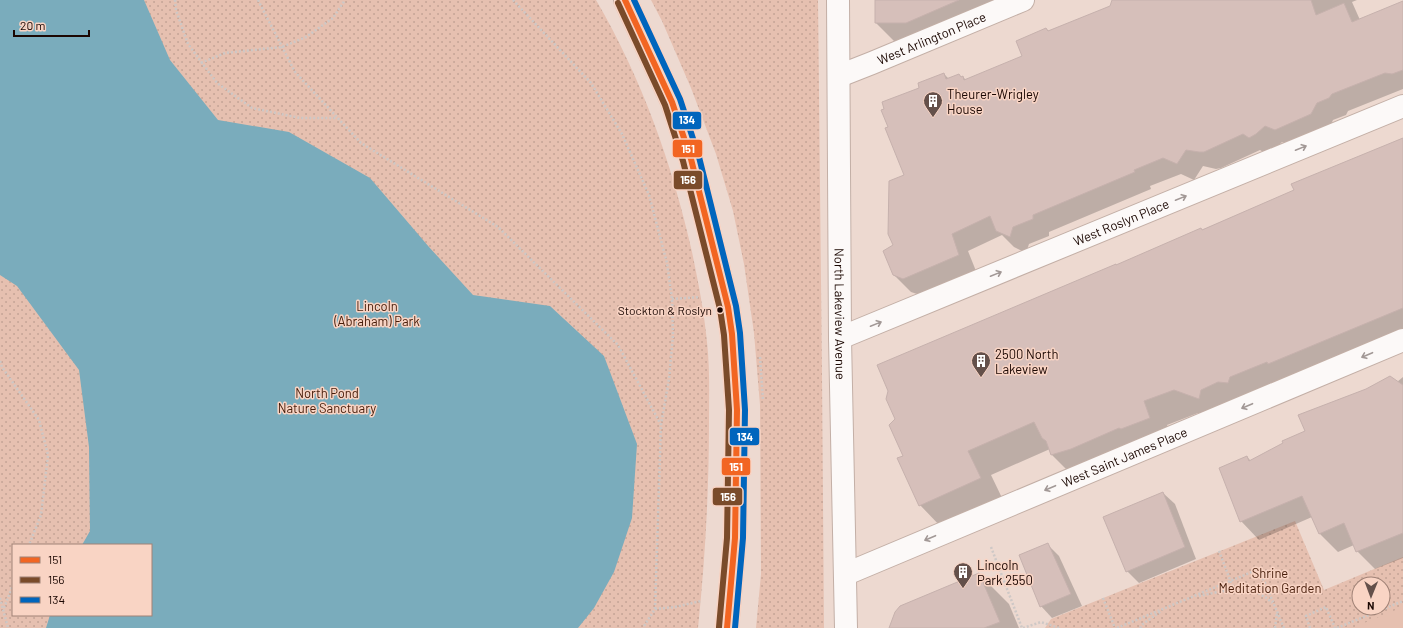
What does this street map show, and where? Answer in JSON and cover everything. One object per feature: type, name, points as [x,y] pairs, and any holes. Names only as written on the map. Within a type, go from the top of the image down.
[{"type":"street","points":[[625,0],[672,102],[692,159],[728,307],[732,334],[737,410],[735,538],[727,628]]},
{"type":"street","name":"North Lakeview Avenue","points":[[838,0],[840,338],[846,628]]},
{"type":"street","name":"West Arlington Place","points":[[839,76],[1023,0]]},
{"type":"street","name":"West Roslyn Place","points":[[840,338],[1403,106]]},
{"type":"street","name":"West Saint James Place","points":[[846,574],[1403,340]]},
{"type":"path","points":[[175,0],[176,10],[188,44],[216,83],[252,108],[300,118],[337,118]]},
{"type":"path","points":[[258,0],[295,72],[361,143],[498,227],[618,345],[660,425]]},
{"type":"path","points":[[201,63],[225,54],[282,47],[306,37],[333,18],[346,0]]},
{"type":"path","points":[[513,0],[591,83],[622,134],[649,195],[666,263],[672,299],[673,335],[669,379],[660,425],[655,609],[643,627]]},
{"type":"path","points":[[672,299],[700,298]]},
{"type":"path","points":[[0,361],[2,367],[39,420],[48,455],[42,515],[29,544]]},
{"type":"path","points":[[991,547],[1023,628],[1041,622],[1059,628]]},
{"type":"path","points":[[1218,551],[1234,590]]},
{"type":"path","points":[[1140,628],[1143,624],[1160,612],[1259,569],[1284,628]]},
{"type":"path","points":[[4,608],[12,588]]},
{"type":"path","points":[[1103,598],[1116,628],[1197,596],[1234,590],[1263,594],[1272,602],[1277,612],[1275,628]]},
{"type":"path","points":[[0,598],[4,608],[8,628]]},
{"type":"path","points":[[655,609],[675,607],[701,601]]},
{"type":"path","points":[[1310,628],[1306,616],[1326,607],[1336,628],[1403,601]]},
{"type":"green space","name":"Lincoln (Abraham) Park","points":[[0,0],[596,0],[628,60],[654,122],[684,219],[703,308],[709,362],[709,449],[703,577],[698,628],[0,628]]},
{"type":"green space","points":[[651,0],[818,0],[824,628],[756,628],[761,574],[760,405],[754,333],[744,264],[733,211],[716,154],[691,88],[662,21]]},
{"type":"green space","name":"Shrine Meditation Garden","points":[[1295,521],[1324,590],[1351,579],[1351,616],[1391,616],[1391,576],[1358,576],[1403,557],[1403,628],[1045,628],[1051,619]]},
{"type":"green space","points":[[1403,607],[1403,628],[1352,628],[1381,616],[1391,616],[1391,612]]},
{"type":"water","name":"Lincoln (Abraham) Park","points":[[0,0],[144,0],[170,60],[218,120],[289,132],[370,178],[429,247],[473,295],[550,306],[604,356],[637,444],[632,518],[614,572],[594,608],[578,628],[46,628],[50,616],[152,616],[152,544],[83,544],[90,531],[89,447],[79,370],[17,286],[0,275]]},
{"type":"building","points":[[875,0],[959,0],[906,23],[875,23]]},
{"type":"building","points":[[1112,0],[1311,0],[1316,15],[1344,3],[1352,22],[1403,1],[1403,70],[1392,74],[1385,73],[1332,94],[1329,98],[1317,103],[1311,114],[1275,130],[1265,126],[1249,138],[1243,134],[1204,152],[1186,150],[1177,164],[1163,158],[1134,170],[1135,172],[1033,215],[1033,219],[1013,227],[1010,237],[996,231],[990,216],[952,234],[959,255],[903,279],[893,275],[883,251],[893,245],[888,234],[889,181],[904,175],[885,128],[888,127],[881,110],[884,109],[882,102],[919,88],[918,83],[944,73],[946,79],[959,74],[961,77],[963,76],[964,80],[1022,56],[1016,41],[1046,28],[1048,31],[1110,6]]},
{"type":"building","points":[[1403,138],[1403,308],[1268,364],[1267,362],[1230,377],[1228,383],[1218,382],[1201,390],[1199,399],[1174,390],[1144,401],[1150,418],[1121,429],[1119,428],[1071,449],[1051,455],[1046,441],[1042,438],[1034,422],[968,451],[981,478],[919,506],[897,458],[903,456],[889,425],[895,419],[886,399],[888,391],[877,365],[1201,228],[1202,230],[1294,190],[1291,184]]},
{"type":"building","points":[[1390,376],[1403,385],[1403,533],[1356,552],[1344,523],[1319,534],[1302,496],[1240,522],[1219,468],[1247,456],[1249,461],[1283,443],[1282,441],[1305,431],[1298,415],[1366,389]]},
{"type":"building","points":[[1163,492],[1185,547],[1126,572],[1103,517]]},
{"type":"building","points":[[1048,543],[1071,594],[1040,607],[1019,555]]},
{"type":"building","name":"Lincoln Park 2550","points":[[979,573],[1000,622],[984,628],[889,628],[895,612],[900,606]]},
{"type":"transit line","name":"151","points":[[625,0],[672,102],[691,159],[728,307],[732,334],[737,410],[735,538],[727,628]]},
{"type":"transit line","name":"134","points":[[634,0],[680,99],[699,157],[736,306],[740,333],[745,410],[743,538],[735,628]]},
{"type":"transit line","name":"156","points":[[618,3],[665,105],[683,161],[720,309],[724,335],[729,410],[727,538],[719,627]]},
{"type":"place","name":"Theurer-Wrigley House","points":[[933,118]]},
{"type":"place","name":"Stockton & Roslyn","points":[[720,310]]},
{"type":"place","name":"2500 North Lakeview","points":[[981,378]]},
{"type":"place","name":"Lincoln Park 2550","points":[[963,589]]},
{"type":"park label","name":"North Pond Nature Sanctuary","points":[[327,400]]}]
